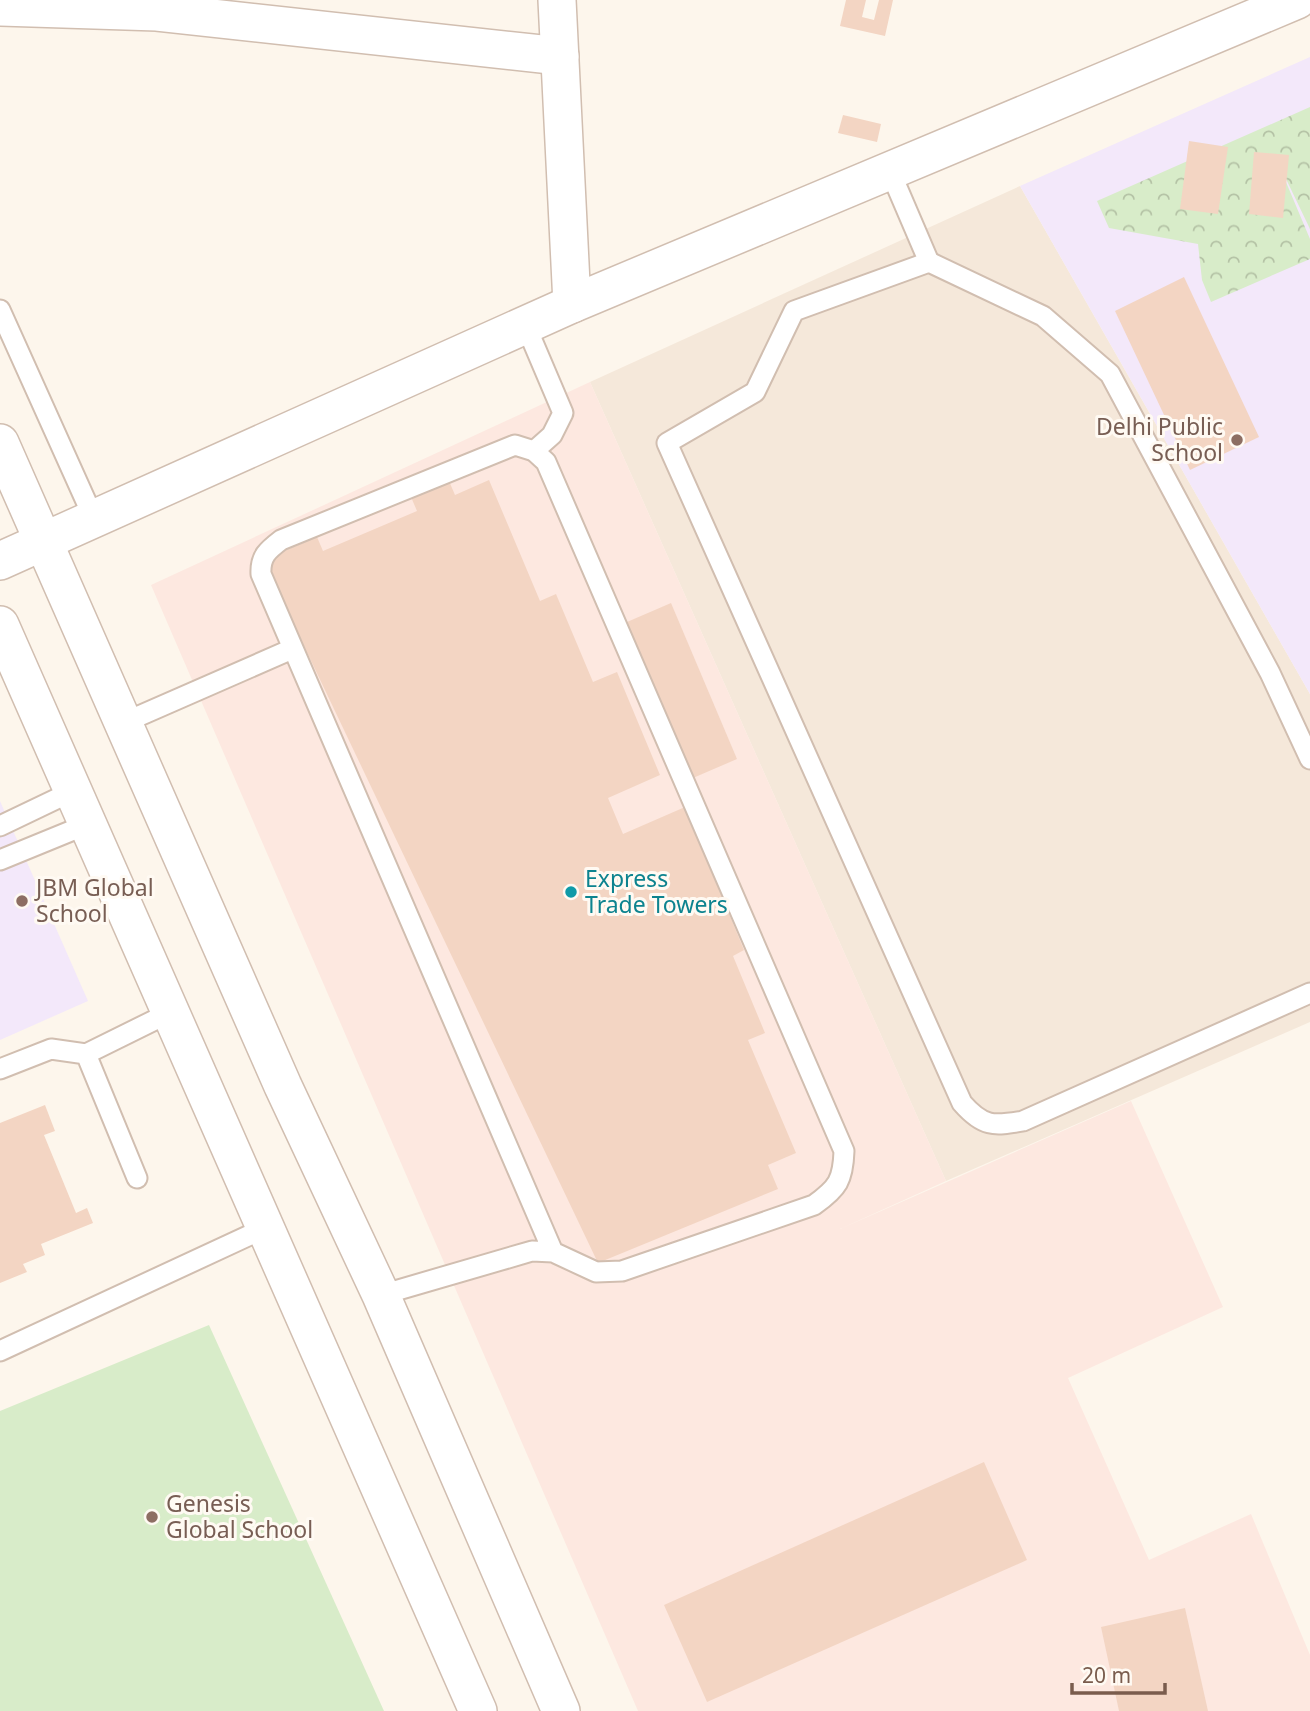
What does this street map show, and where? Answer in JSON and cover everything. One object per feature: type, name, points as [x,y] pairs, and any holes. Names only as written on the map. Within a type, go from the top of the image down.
[{"type":"street","points":[[557,0],[572,304]]},
{"type":"street","points":[[0,561],[572,304],[1297,0]]},
{"type":"street","points":[[0,7],[157,12],[560,56]]},
{"type":"street","points":[[0,443],[277,1073],[381,1295],[561,1711]]},
{"type":"street","points":[[0,625],[478,1711]]},
{"type":"lane","points":[[890,171],[929,262],[1043,316],[1110,374],[1270,673],[1310,759]]},
{"type":"lane","points":[[929,262],[794,311],[755,392],[667,443],[962,1103],[975,1118],[993,1126],[1023,1121],[1310,993]]},
{"type":"lane","points":[[0,310],[94,519]]},
{"type":"lane","points":[[526,326],[563,413],[552,435],[534,451]]},
{"type":"lane","points":[[381,1295],[516,1255],[553,1252],[596,1272],[622,1270],[814,1205],[830,1193],[844,1175],[844,1151],[546,463],[534,451],[515,445],[281,540],[267,551],[261,563],[261,574],[553,1252]]},
{"type":"lane","points":[[123,723],[292,649]]},
{"type":"lane","points":[[0,826],[73,791]]},
{"type":"lane","points":[[0,860],[88,824]]},
{"type":"lane","points":[[0,1069],[51,1049],[70,1049],[86,1054],[171,1012]]},
{"type":"lane","points":[[86,1054],[137,1178]]},
{"type":"lane","points":[[0,1351],[265,1228]]},
{"type":"shaded area","name":"Delhi Public School","points":[[1310,57],[1310,694],[1020,186]]},
{"type":"shaded area","points":[[1020,186],[1310,694],[1310,1022],[946,1181],[590,382]]},
{"type":"shaded area","points":[[590,382],[946,1181],[840,1229],[1131,1101],[1223,1307],[1068,1378],[1149,1560],[1251,1514],[1310,1655],[1310,1711],[638,1711],[151,585]]},
{"type":"shaded area","name":"JBM Global School","points":[[0,801],[88,1001],[0,1040]]},
{"type":"green space","points":[[1310,107],[1310,229],[1275,156],[1310,239],[1310,259],[1211,302],[1202,280],[1198,244],[1109,228],[1097,201]]},
{"type":"green space","name":"Genesis Global School","points":[[209,1325],[384,1711],[0,1711],[0,1411]]},
{"type":"building","points":[[846,0],[866,0],[862,17],[874,20],[879,0],[893,0],[885,36],[840,26]]},
{"type":"building","points":[[843,115],[881,124],[877,142],[838,133]]},
{"type":"building","points":[[1189,141],[1228,147],[1218,214],[1180,209]]},
{"type":"building","points":[[1254,152],[1289,155],[1283,218],[1249,214]]},
{"type":"building","points":[[1184,277],[1259,437],[1190,470],[1115,311]]},
{"type":"building","name":"Express Trade Towers","points":[[489,480],[540,601],[556,594],[593,682],[617,672],[660,775],[608,798],[623,834],[685,807],[744,950],[733,956],[765,1033],[748,1040],[796,1153],[768,1165],[778,1189],[598,1263],[263,560],[317,537],[323,551],[417,511],[411,497],[449,481],[455,495]]},
{"type":"building","points":[[671,603],[737,759],[693,778],[627,622]]},
{"type":"building","points":[[45,1105],[55,1131],[44,1135],[76,1213],[87,1208],[93,1223],[41,1244],[45,1255],[23,1264],[27,1272],[0,1283],[0,1123]]},
{"type":"building","points":[[984,1462],[1027,1560],[707,1702],[664,1605]]},
{"type":"building","points":[[1185,1608],[1208,1711],[1119,1711],[1101,1627]]},
{"type":"place","name":"Delhi Public School","points":[[1237,440]]},
{"type":"place","name":"Express Trade Towers","points":[[571,892]]},
{"type":"place","name":"JBM Global School","points":[[22,901]]},
{"type":"place","name":"Genesis Global School","points":[[152,1517]]}]
